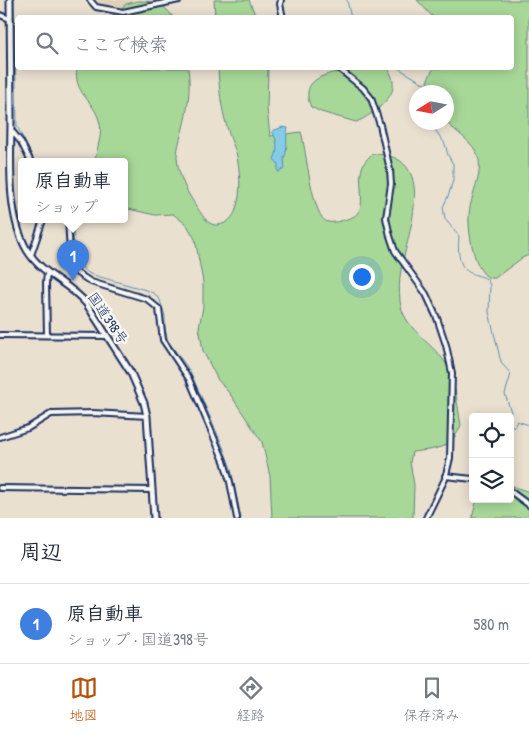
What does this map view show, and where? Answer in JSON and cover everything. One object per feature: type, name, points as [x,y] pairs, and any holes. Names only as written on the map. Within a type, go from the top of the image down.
[{"type":"highway","name":"国道398号","points":[[10,0],[12,188],[14,209],[20,235],[31,255],[47,273],[79,295],[86,303],[138,388],[147,416],[154,518]]},
{"type":"street","points":[[90,0],[96,7],[120,12],[179,0]]},
{"type":"street","points":[[281,0],[282,15]]},
{"type":"street","points":[[0,15],[10,19]]},
{"type":"street","points":[[340,70],[363,88],[371,98],[380,125],[390,170],[391,184],[386,218],[390,236],[395,251],[426,294],[446,345],[452,373],[450,458],[445,476],[426,518]]},
{"type":"street","points":[[11,130],[21,142],[29,158]]},
{"type":"street","points":[[31,255],[42,223]]},
{"type":"street","points":[[68,223],[71,258],[75,271],[79,276],[98,285],[147,299],[159,310],[163,340],[189,379],[224,461],[237,518]]},
{"type":"street","points":[[47,273],[47,335]]},
{"type":"street","points":[[0,335],[107,336]]},
{"type":"street","points":[[0,437],[28,428],[51,414],[93,413],[147,416]]},
{"type":"street","points":[[445,476],[469,479]]},
{"type":"street","points":[[0,488],[152,490]]},
{"type":"street","points":[[514,494],[529,505]]},
{"type":"shaded area","points":[[94,0],[163,0],[125,8],[106,6]]},
{"type":"green space","points":[[214,0],[249,0],[255,15],[215,15]]},
{"type":"green space","points":[[417,0],[529,0],[529,255],[495,278],[488,277],[482,272],[474,254],[469,224],[471,202],[478,179],[479,164],[476,151],[454,129],[454,85],[427,85],[433,70],[514,70],[514,15],[431,15]]},
{"type":"green space","points":[[138,1],[158,4],[171,15],[113,15],[126,4]]},
{"type":"green space","points":[[77,70],[188,70],[188,98],[178,150],[178,164],[184,185],[198,209],[206,220],[214,225],[230,220],[234,215],[240,188],[236,152],[223,112],[218,70],[268,70],[267,109],[270,136],[301,132],[314,197],[322,218],[328,222],[347,219],[358,212],[362,200],[360,179],[362,170],[365,162],[372,154],[393,157],[406,166],[413,180],[415,197],[413,216],[400,274],[399,286],[402,311],[412,327],[439,355],[449,369],[454,385],[461,425],[457,433],[447,444],[435,449],[412,452],[410,462],[414,485],[413,518],[272,518],[270,476],[262,442],[230,394],[218,380],[203,351],[199,327],[203,307],[203,282],[195,239],[187,225],[173,214],[155,215],[128,209],[128,158],[96,158],[100,136],[99,120],[96,112],[80,90]]},
{"type":"green space","points":[[389,70],[393,79],[392,92],[378,108],[356,122],[321,112],[311,107],[308,95],[310,85],[327,74]]},
{"type":"green space","points":[[514,486],[529,492],[529,518],[472,518],[476,503],[514,503]]},
{"type":"water","points":[[283,127],[288,128],[284,158],[285,169],[278,172],[278,164],[274,159],[277,145],[272,131]]},
{"type":"waterway","points":[[14,0],[15,42]]},
{"type":"waterway","points":[[347,0],[350,15]]},
{"type":"waterway","points":[[16,70],[17,126],[33,158]]},
{"type":"waterway","points":[[401,70],[425,85]]},
{"type":"waterway","points":[[435,130],[445,144],[453,164],[453,180],[443,207],[445,219],[459,236],[459,257],[463,267],[473,274],[487,279],[490,285],[489,312],[502,364],[511,374],[505,394],[511,413]]},
{"type":"waterway","points":[[74,223],[74,250],[79,263],[84,269],[90,274],[146,290],[155,294],[160,300],[165,316],[165,329],[168,341],[190,371],[223,447],[231,469],[241,518]]},
{"type":"waterway","points":[[514,427],[517,421],[529,425]]},
{"type":"place","name":"原自動車","points":[[73,281]]}]
